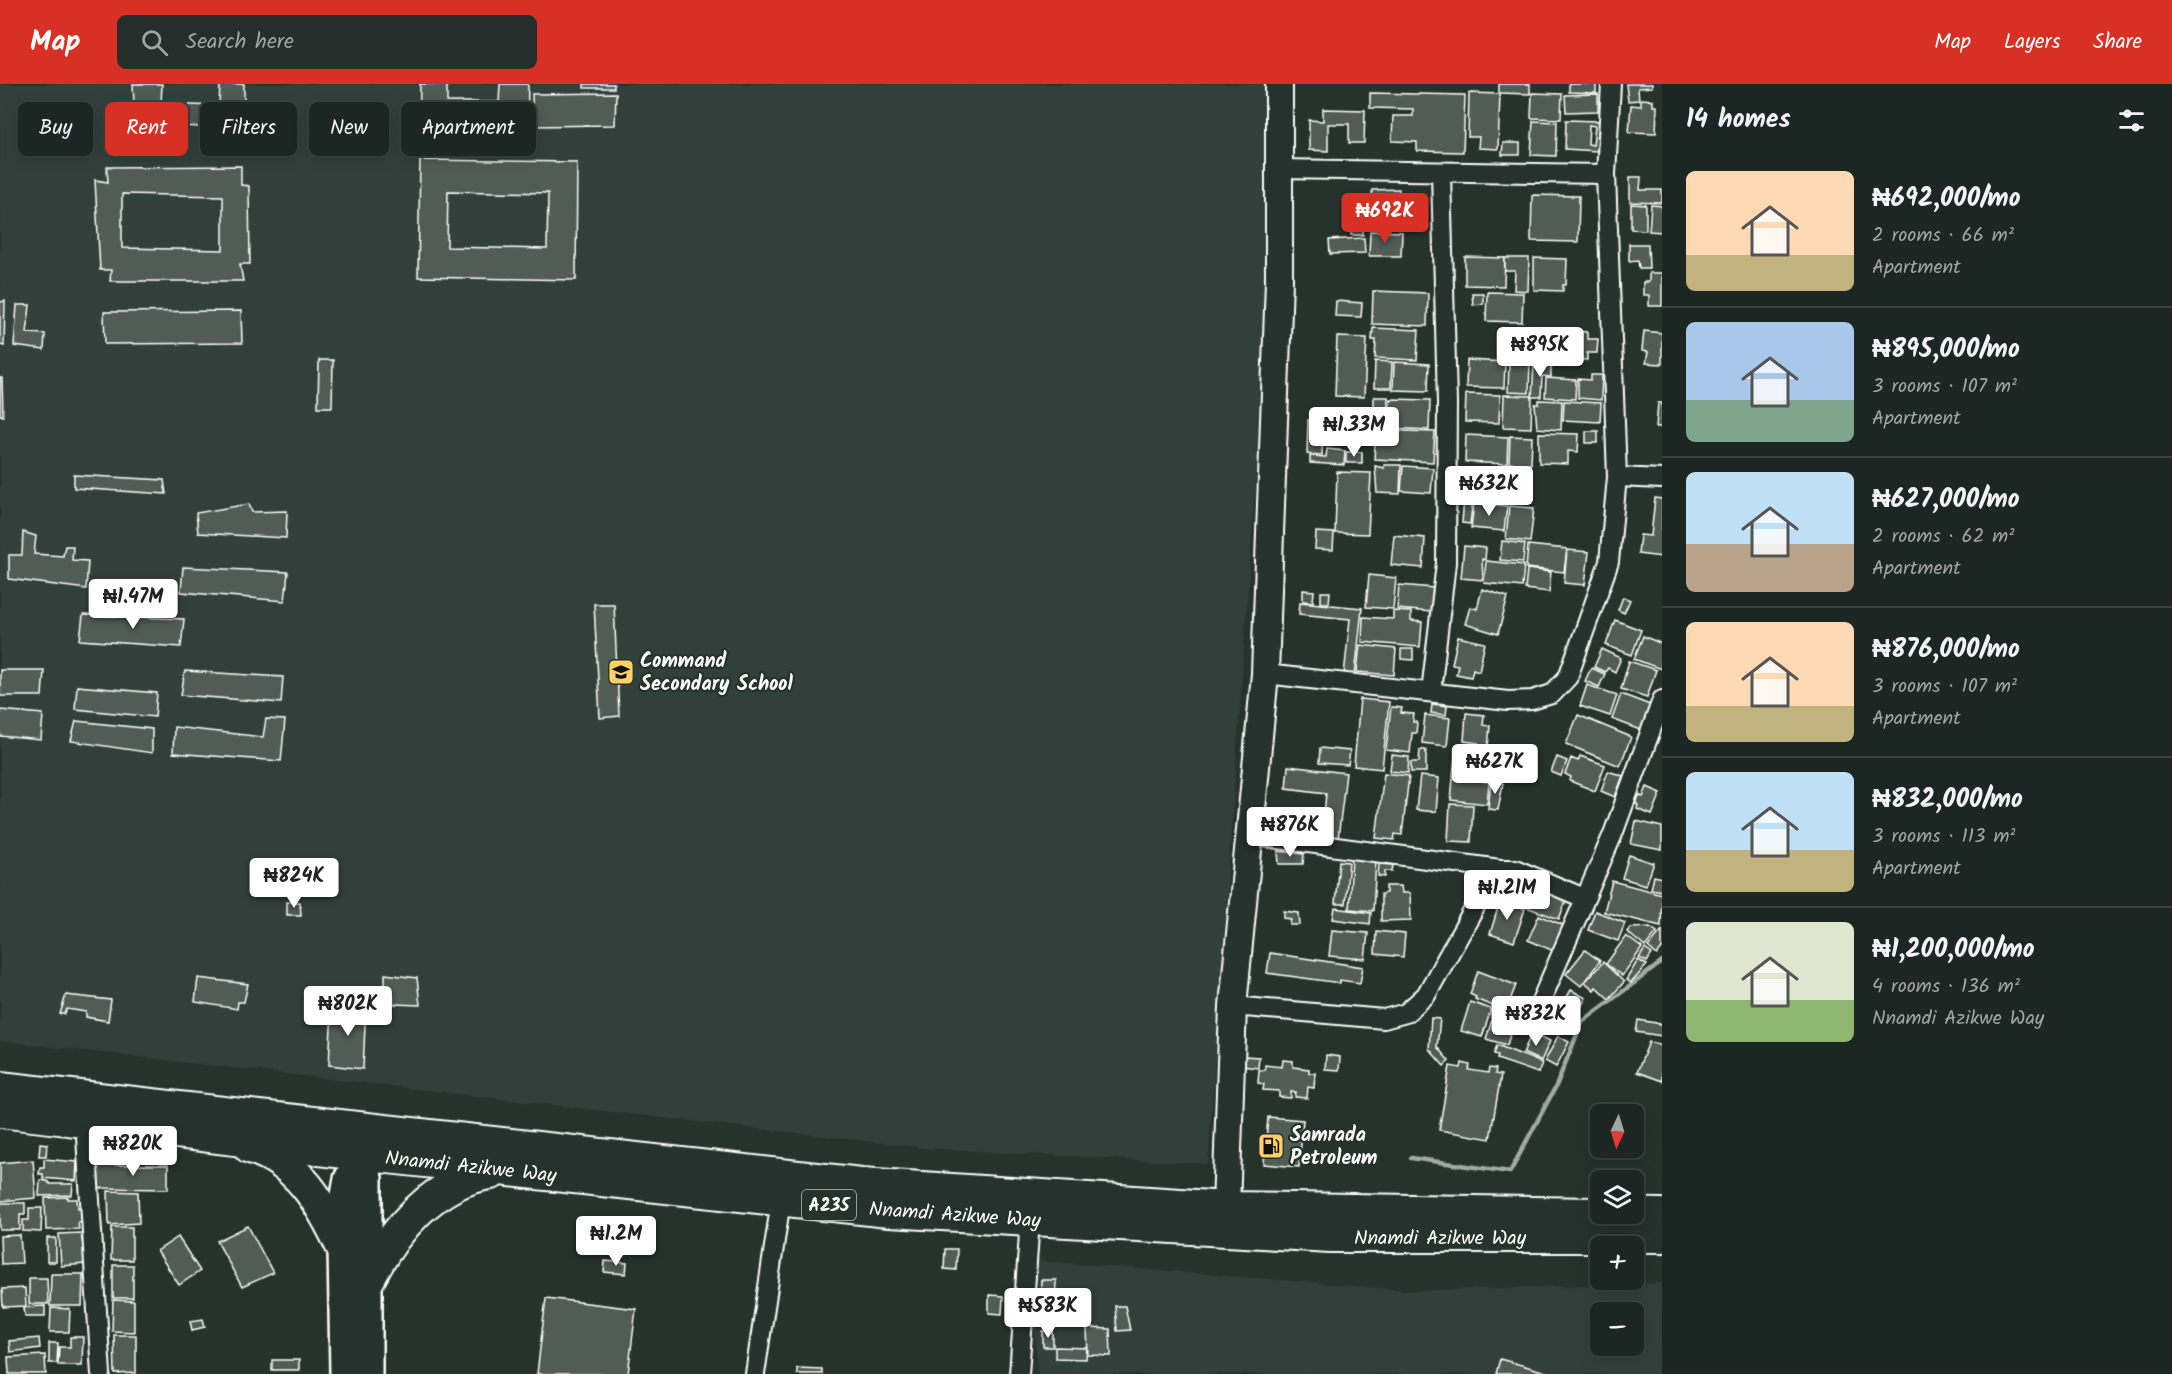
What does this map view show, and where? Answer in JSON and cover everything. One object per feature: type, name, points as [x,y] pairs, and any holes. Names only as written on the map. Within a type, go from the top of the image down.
[{"type":"highway","name":"Nnamdi Azikwe Way","points":[[0,1088],[861,1184],[1226,1208],[1662,1215]]},
{"type":"highway","name":"Nnamdi Azikwe Way","points":[[0,1111],[360,1154],[780,1200],[1030,1220],[1332,1236],[1662,1236]]},
{"type":"highway","points":[[212,1136],[256,1149],[280,1161],[303,1180],[322,1204],[342,1246]]},
{"type":"highway","points":[[369,1278],[383,1250],[399,1230],[435,1195],[456,1182],[478,1174],[528,1172]]},
{"type":"main road","points":[[285,1121],[326,1132],[360,1154],[368,1178],[368,1374]]},
{"type":"main road","points":[[343,1374],[342,1246],[346,1187],[360,1154],[387,1139],[410,1135]]},
{"type":"street","points":[[1226,1208],[1233,1006],[1265,674],[1280,281],[1279,84]]},
{"type":"street","points":[[1265,674],[1508,700],[1532,700],[1552,694],[1568,677],[1609,562],[1617,477],[1606,174],[1611,84]]},
{"type":"street","points":[[1279,169],[1606,174]]},
{"type":"street","points":[[1431,692],[1446,563],[1447,403],[1441,172]]},
{"type":"street","points":[[1617,477],[1662,479]]},
{"type":"street","points":[[1538,1008],[1613,834],[1662,700]]},
{"type":"street","points":[[1248,835],[1500,869],[1515,869],[1584,898]]},
{"type":"street","points":[[1233,1006],[1384,1019],[1406,1014],[1426,995],[1491,879],[1500,869]]},
{"type":"street","points":[[85,1121],[101,1374]]},
{"type":"street","points":[[755,1374],[780,1200]]},
{"type":"street","points":[[1019,1374],[1030,1220]]},
{"type":"shaded area","name":"Command Secondary School","points":[[0,84],[1267,84],[1268,303],[1208,1164],[925,1148],[0,1041]]},
{"type":"shaded area","points":[[1028,1260],[1416,1291],[1590,1285],[1590,1290],[1644,1290],[1644,1284],[1662,1283],[1662,1374],[1038,1374]]},
{"type":"building","points":[[133,84],[162,84],[161,102],[134,102]]},
{"type":"building","points":[[220,84],[244,84],[244,102],[219,102]]},
{"type":"building","points":[[420,84],[447,84],[447,102],[420,102]]},
{"type":"building","points":[[500,84],[528,84],[528,102],[499,102]]},
{"type":"building","points":[[584,84],[614,84],[614,88],[584,88]]},
{"type":"building","points":[[1499,84],[1530,84],[1530,94],[1499,93]]},
{"type":"building","points":[[1569,84],[1596,84],[1596,93],[1569,92]]},
{"type":"building","points":[[1626,84],[1652,84],[1652,87],[1638,88],[1639,100],[1628,101]]},
{"type":"building","points":[[616,93],[615,125],[536,126],[536,102],[532,102],[532,94]]},
{"type":"building","points":[[1370,93],[1465,95],[1463,152],[1417,151],[1417,142],[1392,141],[1393,116],[1413,116],[1413,109],[1370,108]]},
{"type":"building","points":[[1469,93],[1500,94],[1498,149],[1478,148],[1479,137],[1468,137]]},
{"type":"building","points":[[1532,93],[1562,94],[1561,119],[1531,118]]},
{"type":"building","points":[[1598,94],[1598,111],[1566,112],[1565,95]]},
{"type":"building","points":[[1641,99],[1653,100],[1653,106],[1657,106],[1656,133],[1629,132],[1631,105],[1641,106]]},
{"type":"building","points":[[188,105],[200,105],[200,127],[188,126]]},
{"type":"building","points":[[1323,109],[1365,110],[1364,143],[1349,143],[1349,124],[1328,124],[1328,151],[1309,150],[1309,120],[1323,121]]},
{"type":"building","points":[[1566,120],[1599,121],[1597,151],[1565,149]],"holes":[[[1589,125],[1595,126],[1593,145],[1588,144]]]},
{"type":"building","points":[[1533,121],[1557,122],[1556,156],[1531,155]]},
{"type":"building","points":[[1503,143],[1520,143],[1520,155],[1502,155]]},
{"type":"building","points":[[420,160],[577,162],[576,280],[418,277]],"holes":[[[448,191],[548,193],[547,249],[447,247]]]},
{"type":"building","points":[[241,166],[241,185],[249,186],[250,264],[240,264],[243,281],[110,281],[111,270],[100,270],[95,180],[108,182],[107,167]],"holes":[[[122,194],[223,196],[223,250],[122,248]]]},
{"type":"building","points":[[1630,177],[1641,177],[1640,190],[1662,190],[1662,203],[1630,202]]},
{"type":"building","points":[[1399,189],[1400,221],[1373,222],[1372,190]]},
{"type":"building","points":[[1532,195],[1579,196],[1578,242],[1531,241]]},
{"type":"building","points":[[1352,203],[1363,203],[1363,235],[1351,235]]},
{"type":"building","points":[[1631,204],[1646,205],[1646,230],[1631,229]]},
{"type":"building","points":[[1651,205],[1662,206],[1662,232],[1649,231]]},
{"type":"building","points":[[1370,231],[1402,232],[1401,256],[1369,256]]},
{"type":"building","points":[[1364,238],[1365,253],[1330,254],[1329,240]]},
{"type":"building","points":[[1629,244],[1648,244],[1649,268],[1639,268],[1638,260],[1629,261]]},
{"type":"building","points":[[1465,257],[1505,258],[1504,286],[1465,285]]},
{"type":"building","points":[[1505,258],[1529,258],[1528,291],[1514,290],[1515,271],[1505,271]]},
{"type":"building","points":[[1534,258],[1567,259],[1566,285],[1563,285],[1563,291],[1534,290]]},
{"type":"building","points":[[1649,273],[1662,273],[1662,306],[1649,306],[1649,295],[1643,295],[1643,282],[1649,282]]},
{"type":"building","points":[[1373,291],[1428,293],[1427,326],[1372,324]]},
{"type":"building","points":[[1487,292],[1523,293],[1522,322],[1486,321]]},
{"type":"building","points":[[1472,293],[1483,293],[1483,304],[1473,305]]},
{"type":"building","points":[[5,301],[4,346],[0,345],[0,302]]},
{"type":"building","points":[[1336,301],[1362,303],[1361,317],[1335,316]]},
{"type":"building","points":[[17,305],[30,305],[27,333],[45,334],[44,350],[14,346]]},
{"type":"building","points":[[241,311],[242,343],[105,344],[104,312]]},
{"type":"building","points":[[1373,328],[1419,330],[1417,360],[1375,358],[1376,340],[1372,340]]},
{"type":"building","points":[[1551,329],[1587,332],[1587,339],[1598,339],[1597,353],[1587,353],[1587,360],[1549,358]]},
{"type":"building","points":[[1644,331],[1662,333],[1662,364],[1646,363],[1648,352],[1642,351]]},
{"type":"building","points":[[1337,337],[1367,338],[1364,397],[1335,396]]},
{"type":"building","points":[[319,360],[333,360],[332,407],[318,407]]},
{"type":"building","points":[[1467,360],[1505,362],[1504,388],[1466,387]]},
{"type":"building","points":[[1375,361],[1392,362],[1391,388],[1374,388]]},
{"type":"building","points":[[1509,361],[1530,362],[1529,393],[1508,392]]},
{"type":"building","points":[[1394,362],[1429,364],[1428,391],[1393,390]]},
{"type":"building","points":[[1534,364],[1551,365],[1551,377],[1542,376],[1541,397],[1532,397]]},
{"type":"building","points":[[1591,375],[1602,375],[1601,400],[1578,398],[1578,379],[1591,380]]},
{"type":"building","points":[[0,378],[2,378],[3,416],[0,415]]},
{"type":"building","points":[[1546,378],[1576,380],[1575,399],[1545,397]]},
{"type":"building","points":[[1466,394],[1500,395],[1499,423],[1465,422]]},
{"type":"building","points":[[1504,395],[1532,396],[1531,428],[1503,427]]},
{"type":"building","points":[[1374,397],[1388,397],[1387,423],[1374,423]]},
{"type":"building","points":[[1390,399],[1430,400],[1429,430],[1389,428]]},
{"type":"building","points":[[1539,400],[1562,401],[1561,430],[1537,428],[1535,404],[1539,404]]},
{"type":"building","points":[[1564,401],[1601,403],[1600,422],[1563,420]]},
{"type":"building","points":[[1658,403],[1662,403],[1662,427],[1656,427]]},
{"type":"building","points":[[1308,420],[1324,421],[1322,455],[1307,454]]},
{"type":"building","points":[[1376,430],[1435,432],[1433,462],[1374,459]]},
{"type":"building","points":[[1586,431],[1598,431],[1598,443],[1586,443]]},
{"type":"building","points":[[1539,433],[1579,434],[1578,452],[1568,451],[1568,464],[1539,463]]},
{"type":"building","points":[[1466,435],[1508,437],[1507,464],[1465,462]]},
{"type":"building","points":[[1510,436],[1532,437],[1531,464],[1509,463]]},
{"type":"building","points":[[1327,449],[1345,451],[1344,465],[1310,463],[1310,456],[1326,457]]},
{"type":"building","points":[[1346,452],[1362,452],[1362,463],[1346,463]]},
{"type":"building","points":[[1384,465],[1401,465],[1400,494],[1377,493],[1375,466],[1384,468]]},
{"type":"building","points":[[1403,466],[1433,468],[1431,493],[1401,491]]},
{"type":"building","points":[[1337,472],[1371,473],[1368,534],[1335,533]]},
{"type":"building","points":[[74,475],[164,480],[166,494],[74,488]]},
{"type":"building","points":[[1464,498],[1473,499],[1470,524],[1462,523]]},
{"type":"building","points":[[1655,498],[1662,499],[1662,557],[1638,554],[1640,535],[1651,536]]},
{"type":"building","points":[[1474,503],[1507,506],[1504,531],[1471,528]]},
{"type":"building","points":[[249,504],[252,512],[287,511],[286,538],[198,533],[196,513]]},
{"type":"building","points":[[1509,506],[1534,508],[1530,542],[1506,539]]},
{"type":"building","points":[[23,532],[36,536],[34,554],[63,556],[65,546],[73,546],[72,560],[88,561],[86,589],[9,579],[9,555],[22,555]]},
{"type":"building","points":[[1316,532],[1334,533],[1333,550],[1315,549]]},
{"type":"building","points":[[1394,535],[1425,538],[1423,568],[1391,565]]},
{"type":"building","points":[[1502,541],[1525,544],[1523,562],[1500,560]]},
{"type":"building","points":[[1528,545],[1567,549],[1564,572],[1526,568]]},
{"type":"building","points":[[1464,546],[1486,548],[1485,560],[1482,559],[1483,580],[1461,578]]},
{"type":"building","points":[[1567,550],[1589,552],[1585,585],[1564,583]]},
{"type":"building","points":[[1486,561],[1524,565],[1522,587],[1484,583]]},
{"type":"building","points":[[183,567],[288,572],[285,601],[181,592]]},
{"type":"building","points":[[1527,569],[1551,572],[1549,592],[1525,589]]},
{"type":"building","points":[[1369,575],[1396,578],[1393,609],[1366,607]]},
{"type":"building","points":[[1399,585],[1434,588],[1432,612],[1397,609]]},
{"type":"building","points":[[1482,589],[1508,597],[1498,634],[1465,624],[1470,607],[1477,609]]},
{"type":"building","points":[[1303,590],[1314,591],[1313,602],[1303,601]]},
{"type":"building","points":[[1321,592],[1330,592],[1329,603],[1321,603]]},
{"type":"building","points":[[1623,597],[1630,600],[1624,613],[1618,610]]},
{"type":"building","points":[[1300,602],[1362,608],[1355,676],[1344,675],[1350,619],[1299,614]]},
{"type":"building","points":[[594,604],[614,604],[619,716],[600,718]]},
{"type":"building","points":[[1393,611],[1411,612],[1411,621],[1422,622],[1420,647],[1362,642],[1363,617],[1393,619]]},
{"type":"building","points":[[83,615],[184,619],[181,647],[80,640]]},
{"type":"building","points":[[1615,620],[1641,630],[1632,655],[1606,645]]},
{"type":"building","points":[[1643,636],[1662,644],[1661,669],[1634,659]]},
{"type":"building","points":[[1458,637],[1485,643],[1479,671],[1473,669],[1471,677],[1456,674],[1458,665],[1452,664]]},
{"type":"building","points":[[1360,645],[1396,649],[1394,675],[1357,672]]},
{"type":"building","points":[[1401,649],[1413,649],[1413,660],[1401,659]]},
{"type":"building","points":[[1602,649],[1621,658],[1615,672],[1608,668],[1605,672],[1594,667]]},
{"type":"building","points":[[1629,661],[1656,670],[1647,697],[1621,689]]},
{"type":"building","points":[[1591,668],[1605,674],[1599,687],[1585,681]]},
{"type":"building","points":[[0,670],[44,670],[42,696],[0,696]]},
{"type":"building","points":[[185,671],[283,677],[281,703],[181,695]]},
{"type":"building","points":[[1587,685],[1617,695],[1610,716],[1580,706]]},
{"type":"building","points":[[77,686],[157,693],[155,717],[75,709]]},
{"type":"building","points":[[1621,694],[1650,705],[1641,730],[1612,719]]},
{"type":"building","points":[[1360,699],[1389,702],[1382,769],[1354,766]]},
{"type":"building","points":[[1432,704],[1447,706],[1446,715],[1431,713]]},
{"type":"building","points":[[1391,707],[1402,708],[1401,713],[1414,714],[1413,722],[1417,722],[1416,733],[1412,733],[1410,753],[1386,750]]},
{"type":"building","points":[[0,710],[43,714],[41,740],[0,736]]},
{"type":"building","points":[[1466,713],[1484,715],[1483,725],[1490,726],[1485,779],[1453,776],[1455,757],[1477,760],[1478,743],[1464,741]]},
{"type":"building","points":[[1425,715],[1450,718],[1447,746],[1422,743]]},
{"type":"building","points":[[1578,715],[1631,737],[1620,766],[1566,744]]},
{"type":"building","points":[[266,719],[285,720],[281,761],[173,753],[174,727],[263,737]]},
{"type":"building","points":[[76,721],[152,729],[152,753],[71,741]]},
{"type":"building","points":[[1320,748],[1350,751],[1348,765],[1319,763]]},
{"type":"building","points":[[1420,750],[1426,750],[1426,772],[1411,772],[1411,762],[1419,762]]},
{"type":"building","points":[[1392,755],[1409,757],[1408,773],[1390,771]]},
{"type":"building","points":[[1580,756],[1605,765],[1595,791],[1570,781],[1571,777],[1565,774],[1571,758],[1578,761]]},
{"type":"building","points":[[1557,757],[1567,761],[1561,776],[1551,772]]},
{"type":"building","points":[[1288,766],[1346,773],[1338,839],[1302,835],[1305,813],[1324,816],[1326,793],[1286,788]]},
{"type":"building","points":[[1608,771],[1623,776],[1615,797],[1601,791]]},
{"type":"building","points":[[1384,773],[1409,776],[1402,835],[1395,834],[1394,840],[1376,838]]},
{"type":"building","points":[[1420,776],[1439,778],[1436,812],[1416,810]]},
{"type":"building","points":[[1453,778],[1489,782],[1487,804],[1451,800]]},
{"type":"building","points":[[1491,781],[1503,783],[1498,810],[1488,809]]},
{"type":"building","points":[[1647,787],[1661,793],[1652,815],[1637,809],[1636,804],[1639,795],[1643,797]]},
{"type":"building","points":[[1450,804],[1473,805],[1471,842],[1448,841]]},
{"type":"building","points":[[1636,821],[1662,827],[1662,850],[1631,844]]},
{"type":"building","points":[[1278,851],[1304,854],[1303,864],[1279,864]]},
{"type":"building","points":[[1629,855],[1654,863],[1646,885],[1622,878]]},
{"type":"building","points":[[1352,858],[1376,860],[1373,911],[1349,909]]},
{"type":"building","points":[[1339,861],[1349,862],[1345,904],[1335,904]]},
{"type":"building","points":[[1379,864],[1393,865],[1392,871],[1385,871],[1385,877],[1378,876]]},
{"type":"building","points":[[1511,872],[1569,893],[1559,919],[1501,898]]},
{"type":"building","points":[[1654,876],[1662,878],[1662,891],[1651,889]]},
{"type":"building","points":[[1612,881],[1662,894],[1661,926],[1604,912]]},
{"type":"building","points":[[1386,886],[1401,886],[1402,893],[1410,893],[1411,920],[1381,921],[1381,894],[1386,893]]},
{"type":"building","points":[[1500,901],[1525,909],[1514,942],[1490,934]]},
{"type":"building","points":[[287,902],[300,902],[301,915],[287,915]]},
{"type":"building","points":[[1335,908],[1371,913],[1370,924],[1333,919]]},
{"type":"building","points":[[1284,911],[1299,913],[1300,925],[1290,925],[1291,919],[1284,918]]},
{"type":"building","points":[[1595,911],[1625,923],[1618,941],[1588,930]]},
{"type":"building","points":[[1539,915],[1565,926],[1554,951],[1528,940]]},
{"type":"building","points":[[1650,927],[1657,932],[1645,947],[1627,932],[1630,928]]},
{"type":"building","points":[[1332,930],[1368,933],[1365,959],[1329,956]]},
{"type":"building","points":[[1662,930],[1662,949],[1657,955],[1648,947]]},
{"type":"building","points":[[1376,931],[1405,934],[1403,957],[1375,954]]},
{"type":"building","points":[[1626,936],[1642,948],[1622,976],[1606,964]]},
{"type":"building","points":[[1645,949],[1652,954],[1647,962],[1639,958]]},
{"type":"building","points":[[1585,950],[1600,961],[1581,986],[1566,974]]},
{"type":"building","points":[[1270,953],[1363,967],[1360,983],[1340,980],[1340,983],[1267,973]]},
{"type":"building","points":[[1638,960],[1647,965],[1631,983],[1626,980]]},
{"type":"building","points":[[1603,962],[1624,982],[1609,999],[1596,987],[1594,990],[1585,982]]},
{"type":"building","points":[[1478,971],[1516,985],[1506,1011],[1475,999],[1476,997],[1470,994]]},
{"type":"building","points":[[385,974],[417,978],[420,1005],[393,1004],[393,995],[385,993]]},
{"type":"building","points":[[198,978],[248,984],[244,1002],[238,1002],[237,1009],[195,1002]]},
{"type":"building","points":[[1571,990],[1586,998],[1573,1021],[1558,1012]]},
{"type":"building","points":[[66,995],[111,1000],[108,1021],[86,1017],[86,1012],[67,1009],[65,1014],[60,1014]]},
{"type":"building","points":[[1470,1002],[1491,1009],[1482,1037],[1461,1031]]},
{"type":"building","points":[[366,1004],[363,1069],[329,1065],[332,1008]]},
{"type":"building","points":[[1495,1010],[1516,1016],[1507,1045],[1486,1039]]},
{"type":"building","points":[[1431,1018],[1440,1019],[1437,1047],[1449,1061],[1444,1066],[1429,1049]]},
{"type":"building","points":[[1524,1020],[1534,1023],[1532,1032],[1522,1030]]},
{"type":"building","points":[[1638,1020],[1662,1024],[1662,1036],[1636,1032]]},
{"type":"building","points":[[1532,1032],[1550,1041],[1541,1061],[1523,1053]]},
{"type":"building","points":[[1558,1036],[1569,1042],[1556,1067],[1545,1061]]},
{"type":"building","points":[[1649,1042],[1662,1046],[1662,1081],[1637,1072]]},
{"type":"building","points":[[1497,1045],[1542,1063],[1538,1073],[1497,1059],[1498,1055],[1494,1054]]},
{"type":"building","points":[[1326,1055],[1340,1057],[1339,1070],[1325,1069]]},
{"type":"building","points":[[1243,1056],[1259,1057],[1258,1068],[1242,1066]]},
{"type":"building","points":[[1283,1060],[1293,1061],[1293,1067],[1309,1069],[1309,1073],[1315,1073],[1314,1088],[1308,1087],[1307,1098],[1295,1097],[1296,1092],[1291,1092],[1291,1098],[1279,1097],[1279,1091],[1263,1090],[1264,1084],[1258,1083],[1259,1070],[1265,1070],[1265,1065],[1282,1067]]},
{"type":"building","points":[[1462,1063],[1470,1065],[1469,1070],[1488,1073],[1489,1068],[1496,1069],[1495,1074],[1501,1075],[1490,1139],[1439,1130],[1450,1066],[1461,1068]]},
{"type":"building","points":[[1268,1117],[1303,1120],[1299,1167],[1264,1164]]},
{"type":"building","points":[[100,1142],[123,1142],[123,1162],[99,1161]]},
{"type":"building","points":[[40,1143],[47,1144],[46,1156],[39,1156]]},
{"type":"building","points":[[132,1149],[142,1150],[141,1161],[131,1160]]},
{"type":"building","points":[[44,1159],[77,1162],[76,1181],[43,1178],[43,1174],[39,1174],[40,1167],[44,1167]]},
{"type":"building","points":[[33,1160],[36,1198],[0,1201],[0,1163]]},
{"type":"building","points":[[98,1165],[168,1165],[168,1189],[98,1188]]},
{"type":"building","points":[[40,1180],[50,1184],[73,1184],[72,1195],[39,1196]]},
{"type":"building","points":[[108,1191],[138,1192],[139,1223],[109,1225]]},
{"type":"building","points":[[68,1197],[68,1199],[77,1199],[78,1208],[85,1207],[85,1222],[78,1222],[79,1229],[46,1230],[45,1198]]},
{"type":"building","points":[[0,1203],[25,1203],[25,1214],[20,1214],[20,1230],[0,1230]]},
{"type":"building","points":[[29,1208],[42,1208],[41,1232],[23,1231],[23,1220],[29,1220]]},
{"type":"building","points":[[248,1226],[273,1273],[242,1287],[217,1241]]},
{"type":"building","points":[[112,1227],[132,1227],[132,1260],[111,1260]]},
{"type":"building","points":[[81,1233],[86,1264],[61,1266],[59,1234]]},
{"type":"building","points":[[20,1235],[22,1263],[1,1264],[0,1236]]},
{"type":"building","points":[[178,1237],[200,1271],[179,1285],[157,1251]]},
{"type":"building","points":[[47,1238],[56,1238],[56,1262],[47,1262]]},
{"type":"building","points":[[945,1249],[957,1249],[956,1270],[944,1269]]},
{"type":"building","points":[[605,1261],[627,1263],[626,1274],[604,1272]]},
{"type":"building","points":[[113,1265],[133,1265],[133,1298],[113,1298]]},
{"type":"building","points":[[51,1274],[83,1274],[82,1306],[50,1306]]},
{"type":"building","points":[[29,1278],[47,1278],[48,1304],[29,1304]]},
{"type":"building","points":[[1041,1280],[1056,1280],[1055,1306],[1040,1306]]},
{"type":"building","points":[[25,1288],[26,1306],[3,1307],[2,1289]]},
{"type":"building","points":[[989,1295],[1003,1296],[1002,1314],[989,1313]]},
{"type":"building","points":[[546,1298],[636,1309],[628,1374],[537,1374]]},
{"type":"building","points":[[113,1300],[134,1301],[134,1332],[112,1331]]},
{"type":"building","points":[[45,1306],[45,1316],[25,1316],[24,1307]]},
{"type":"building","points":[[1115,1306],[1125,1306],[1130,1330],[1117,1331]]},
{"type":"building","points":[[51,1308],[70,1309],[69,1332],[50,1332]]},
{"type":"building","points":[[203,1319],[205,1327],[192,1330],[190,1321]]},
{"type":"building","points":[[1087,1328],[1110,1329],[1111,1356],[1088,1355]]},
{"type":"building","points":[[1043,1331],[1053,1331],[1053,1347],[1043,1347]]},
{"type":"building","points":[[114,1335],[136,1335],[136,1373],[115,1374]]},
{"type":"building","points":[[70,1337],[83,1337],[82,1365],[58,1365],[59,1347],[70,1347]]},
{"type":"building","points":[[39,1338],[40,1348],[10,1352],[9,1341]]},
{"type":"building","points":[[49,1343],[58,1343],[57,1363],[49,1363]]},
{"type":"building","points":[[1055,1347],[1087,1348],[1086,1359],[1055,1358]]},
{"type":"building","points":[[45,1355],[46,1374],[9,1374],[8,1357]]},
{"type":"building","points":[[1500,1359],[1553,1374],[1496,1374]]},
{"type":"building","points":[[272,1360],[299,1360],[299,1370],[272,1370]]},
{"type":"building","points":[[797,1368],[822,1369],[822,1374],[797,1374]]},
{"type":"waterway","points":[[1411,1158],[1510,1172],[1556,1086],[1582,1022],[1662,962]]},
{"type":"place","name":"Command Secondary School","points":[[621,672]]},
{"type":"place","name":"Samrada Petroleum","points":[[1271,1146]]}]
